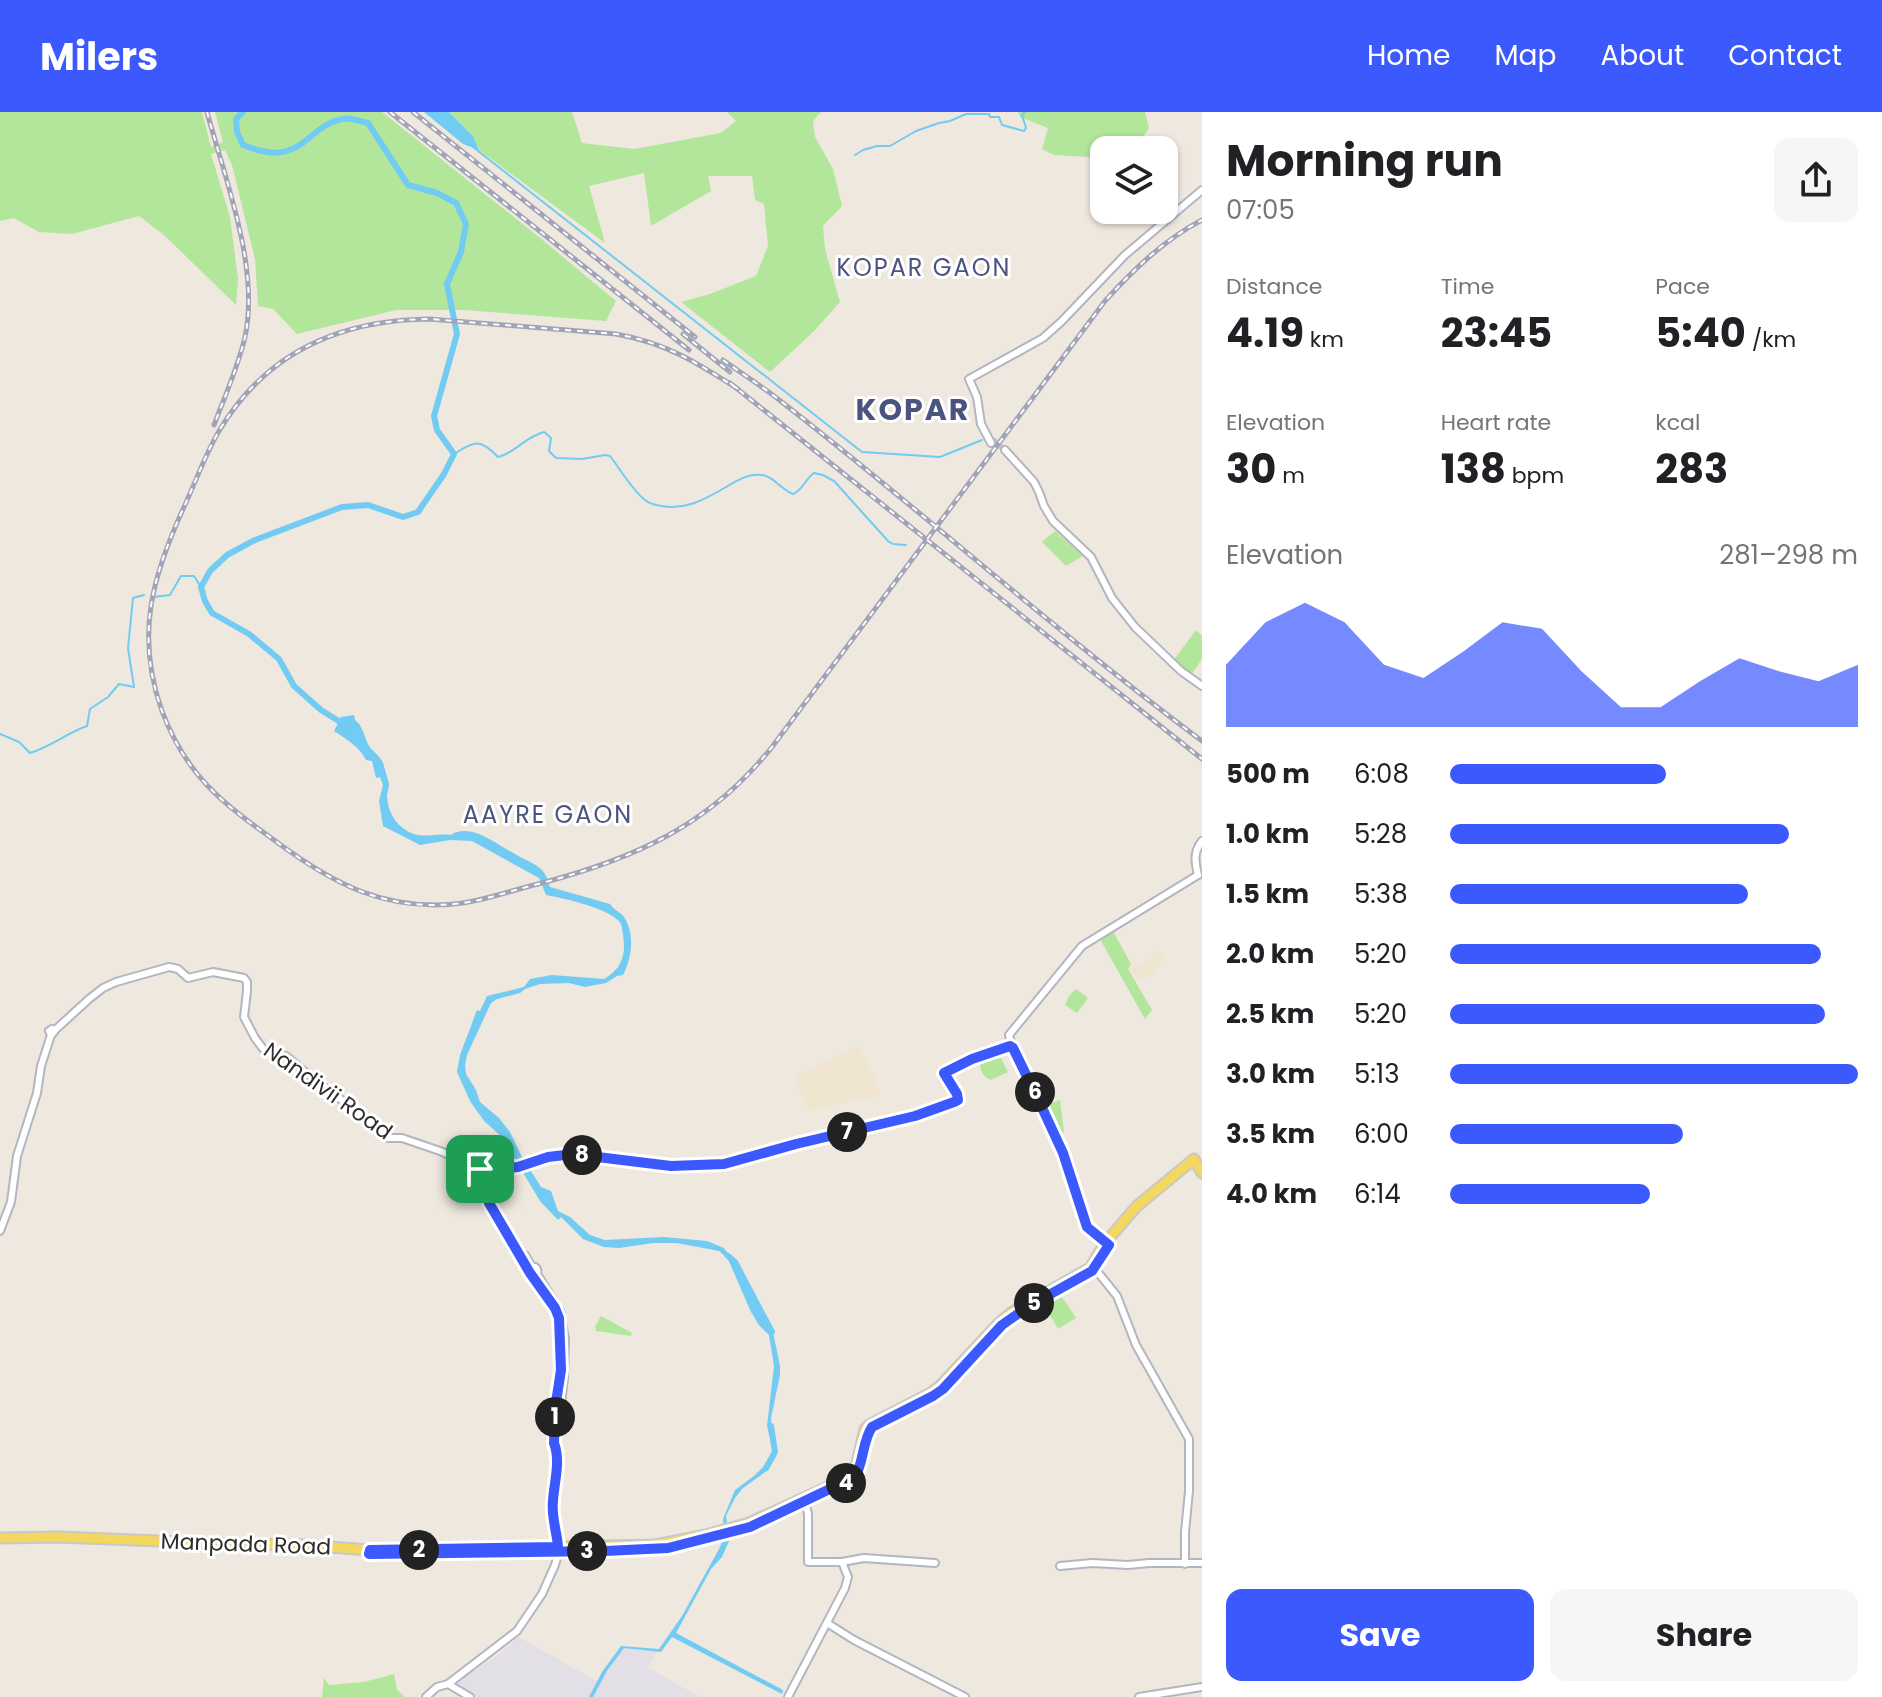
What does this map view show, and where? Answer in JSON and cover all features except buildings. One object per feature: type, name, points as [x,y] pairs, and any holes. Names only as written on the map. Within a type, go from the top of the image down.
[{"type":"main road","name":"Manpada Road","points":[[0,1540],[234,1550],[668,1548],[732,1530],[855,1474],[867,1426],[931,1393],[956,1372],[1011,1313],[1094,1266],[1107,1244],[1144,1199],[1199,1158]]},
{"type":"main road","points":[[1199,1158],[1202,1173]]},
{"type":"street","points":[[991,440],[981,424],[977,397],[969,379],[1043,338],[1125,255],[1202,190]]},
{"type":"street","points":[[1005,452],[1030,475],[1053,521],[1091,557],[1112,598],[1135,627],[1181,671],[1202,686]]},
{"type":"street","points":[[1107,1244],[1087,1227],[1063,1153],[1009,1035],[1082,946],[1200,877],[1195,858],[1202,841]]},
{"type":"street","name":"Nandivii Road","points":[[0,1231],[11,1202],[17,1156],[53,1033],[103,988],[156,970],[178,969],[188,978],[213,972],[244,978],[247,990],[244,1017],[264,1050],[286,1056],[388,1138],[402,1138],[481,1169],[518,1167],[548,1157],[573,1154],[671,1166],[728,1163],[915,1116],[954,1102],[958,1100],[957,1094],[944,1073],[1011,1045]]},
{"type":"street","points":[[426,1697],[517,1631],[542,1594],[555,1565],[558,1549],[553,1507],[565,1361],[563,1318],[491,1200],[481,1169]]},
{"type":"street","points":[[1094,1266],[1117,1296],[1136,1345],[1189,1439],[1185,1564]]},
{"type":"street","points":[[805,1498],[808,1562],[842,1562],[864,1558],[935,1563]]},
{"type":"street","points":[[788,1697],[847,1583],[842,1562]]},
{"type":"street","points":[[1060,1566],[1202,1563]]},
{"type":"street","points":[[827,1623],[965,1697]]},
{"type":"street","points":[[448,1684],[470,1697]]},
{"type":"street","points":[[1139,1697],[1202,1687]]},
{"type":"shaded area","points":[[1157,951],[1165,957],[1150,978],[1146,975],[1137,980],[1129,969],[1136,963],[1139,969],[1146,958],[1150,960]]},
{"type":"shaded area","points":[[859,1046],[880,1095],[808,1111],[796,1077]]},
{"type":"shaded area","points":[[519,1637],[600,1683],[624,1648],[657,1651],[648,1668],[700,1697],[474,1697],[452,1684],[496,1657]]},
{"type":"green space","points":[[0,112],[202,112],[211,147],[223,142],[215,112],[382,112],[616,301],[606,321],[464,310],[396,310],[297,334],[273,309],[258,306],[255,259],[232,165],[225,150],[211,154],[230,217],[238,279],[236,305],[164,235],[139,216],[72,234],[39,232],[14,218],[0,221]]},
{"type":"green space","points":[[449,112],[572,112],[582,143],[634,149],[721,133],[736,121],[727,112],[821,112],[813,121],[815,137],[833,169],[842,206],[823,226],[825,249],[840,302],[770,372],[681,302],[756,276],[768,246],[764,204],[755,200],[752,176],[708,176],[711,191],[651,226],[644,173],[589,186],[605,243],[479,150],[473,136]]},
{"type":"green space","points":[[1018,112],[1145,112],[1149,128],[1144,136],[1090,136],[1090,157],[1054,155],[1042,149],[1048,128],[1020,117]]},
{"type":"green space","points":[[1055,531],[1083,556],[1066,566],[1042,542]]},
{"type":"green space","points":[[1196,630],[1202,636],[1202,659],[1191,675],[1173,661]]},
{"type":"green space","points":[[1113,931],[1131,964],[1128,969],[1152,1010],[1145,1019],[1100,939]]},
{"type":"green space","points":[[1076,989],[1088,998],[1077,1013],[1065,1005]]},
{"type":"green space","points":[[998,1052],[1008,1072],[990,1080],[982,1072],[980,1059]]},
{"type":"green space","points":[[1060,1100],[1064,1132],[1059,1135],[1046,1105]]},
{"type":"green space","points":[[1060,1296],[1076,1318],[1058,1329],[1045,1306]]},
{"type":"green space","points":[[601,1316],[632,1333],[631,1336],[596,1331]]},
{"type":"green space","points":[[394,1674],[397,1690],[405,1697],[322,1697],[324,1678],[329,1685],[364,1682]]},
{"type":"water","points":[[424,112],[449,112],[473,136],[479,150],[463,144]]},
{"type":"water","points":[[354,715],[369,746],[383,763],[389,784],[389,809],[394,820],[403,828],[419,835],[451,835],[467,831],[484,836],[539,868],[550,887],[610,904],[624,917],[630,931],[631,946],[623,975],[606,983],[585,987],[569,983],[540,984],[497,999],[491,1003],[467,1055],[466,1074],[480,1102],[510,1132],[541,1187],[551,1191],[558,1211],[590,1235],[605,1240],[664,1237],[707,1241],[724,1248],[773,1332],[780,1366],[771,1418],[775,1458],[768,1470],[743,1488],[735,1498],[726,1516],[730,1539],[676,1633],[783,1690],[782,1694],[672,1637],[661,1652],[624,1648],[593,1697],[589,1697],[621,1646],[659,1649],[682,1616],[719,1549],[724,1538],[723,1519],[735,1490],[772,1458],[767,1426],[774,1366],[769,1335],[751,1312],[728,1259],[719,1251],[677,1243],[604,1247],[583,1239],[561,1217],[558,1220],[540,1201],[501,1136],[484,1121],[470,1101],[457,1072],[477,1010],[480,1011],[487,996],[524,987],[530,979],[552,975],[604,979],[622,959],[621,924],[598,909],[546,895],[539,878],[472,841],[450,840],[420,845],[383,826],[379,801],[383,785],[380,777],[376,778],[372,761],[366,760],[356,747],[334,731],[341,717]]},
{"type":"waterway","points":[[243,112],[236,119],[237,132],[243,145],[277,153],[293,149],[337,120],[348,118],[368,123],[408,185],[437,193],[456,203],[466,224],[461,252],[447,284],[457,334],[434,416],[437,430],[454,454],[418,512],[403,517],[368,505],[342,507],[255,540],[227,555],[210,571],[201,587],[212,613],[249,634],[279,659],[294,686],[321,710],[345,725]]},
{"type":"waterway","points":[[855,155],[877,146],[890,146],[916,131],[966,114],[989,114],[990,117],[999,117],[1002,125],[1024,131],[1022,115],[1025,112]]},
{"type":"waterway","points":[[473,147],[862,452],[940,457],[982,440]]},
{"type":"waterway","points":[[454,454],[467,446],[482,444],[498,457],[544,432],[551,438],[549,451],[556,458],[610,456],[640,496],[649,503],[666,507],[693,504],[743,478],[756,475],[770,478],[793,494],[814,473],[834,481],[888,541],[906,545]]},
{"type":"waterway","points":[[154,597],[170,595],[181,576],[194,576],[201,587]]},
{"type":"waterway","points":[[0,734],[19,742],[30,753],[87,726],[90,709],[108,697],[119,684],[134,687],[128,648],[133,598],[144,595]]},
{"type":"waterway","points":[[728,1256],[735,1262],[772,1332]]},
{"type":"waterway","points":[[766,1468],[775,1452],[771,1426]]},
{"type":"tunnel","points":[[993,440],[1005,450]]},
{"type":"railway","points":[[207,112],[231,194],[248,282],[245,337],[214,425]]},
{"type":"railway","points":[[390,112],[689,350]]},
{"type":"railway","points":[[413,112],[695,337]]},
{"type":"railway","points":[[738,389],[680,355],[634,338],[429,319],[396,321],[336,334],[283,361],[259,380],[219,431],[173,533],[156,582],[151,607],[150,657],[162,711],[182,753],[222,799],[296,856],[362,892],[410,904],[463,903],[492,897],[606,863],[667,836],[696,818],[748,775],[1105,301],[1150,256],[1202,220]]},
{"type":"railway","points":[[683,334],[730,372]]},
{"type":"railway","points":[[723,360],[831,441],[1094,657],[1202,741]]},
{"type":"railway","points":[[730,383],[1202,759]]},
{"type":"district","name":"KOPAR GAON","points":[[924,267]]},
{"type":"district","name":"KOPAR","points":[[913,409]]},
{"type":"district","name":"AAYRE GAON","points":[[548,814]]},
{"type":"route","points":[[1010,1046],[1037,1095],[1063,1153],[1087,1227],[1109,1245],[1092,1271],[1029,1306],[1002,1325],[943,1389],[872,1427],[867,1435],[860,1467],[850,1481],[750,1527],[675,1547],[655,1549],[369,1554],[370,1550],[558,1547],[553,1499],[557,1473],[555,1409],[561,1370],[559,1318],[489,1203],[480,1169],[506,1169],[548,1157],[573,1154],[671,1166],[728,1163],[915,1116],[954,1102],[958,1100],[957,1094],[944,1073],[1010,1046]]}]
